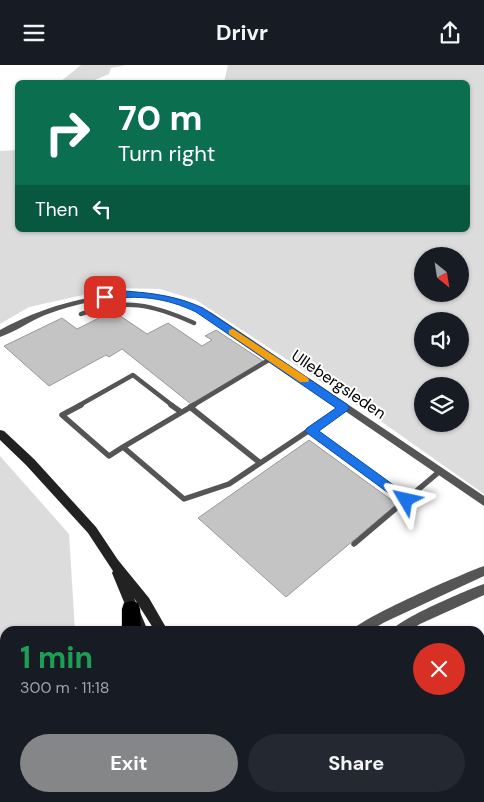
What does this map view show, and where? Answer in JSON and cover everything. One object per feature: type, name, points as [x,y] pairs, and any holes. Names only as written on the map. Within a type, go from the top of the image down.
[{"type":"highway","points":[[131,609],[132,626]]},
{"type":"main road","points":[[0,434],[30,462],[92,530],[114,563],[145,602],[159,626]]},
{"type":"main road","points":[[114,563],[131,609],[140,626]]},
{"type":"street","name":"Ullebergsleden","points":[[0,334],[44,312],[85,301],[124,294],[158,296],[181,301],[200,310],[484,502]]},
{"type":"street","points":[[367,626],[484,571]]},
{"type":"street","points":[[406,626],[484,589]]},
{"type":"lane","points":[[149,305],[158,296]]},
{"type":"lane","points":[[82,314],[102,305],[149,305],[194,323]]},
{"type":"lane","points":[[181,412],[134,375],[62,415],[108,455],[123,447],[272,358]]},
{"type":"lane","points":[[190,407],[259,462]]},
{"type":"lane","points":[[123,447],[184,499],[229,484],[259,462],[311,431],[344,407]]},
{"type":"lane","points":[[311,431],[406,500]]},
{"type":"lane","points":[[354,544],[440,471]]},
{"type":"shaded area","points":[[81,65],[127,65],[111,68],[109,74],[95,80],[62,80]]},
{"type":"shaded area","points":[[228,65],[484,65],[484,494],[372,415],[196,300],[160,289],[115,288],[29,307],[0,324],[0,151],[15,150],[15,232],[470,232],[470,80],[224,80]]},
{"type":"shaded area","points":[[0,456],[69,534],[75,626],[0,626]]},
{"type":"building","points":[[113,311],[147,334],[168,323],[202,346],[212,340],[205,336],[216,330],[263,361],[191,404],[122,349],[109,357],[106,355],[49,386],[4,346],[62,318],[77,329]]},
{"type":"building","points":[[309,440],[397,504],[286,597],[198,518]]},
{"type":"slow traffic","points":[[233,332],[304,380]]},
{"type":"route","points":[[105,297],[124,294],[158,296],[181,301],[200,310],[272,358],[344,407],[311,431],[406,500]]}]
